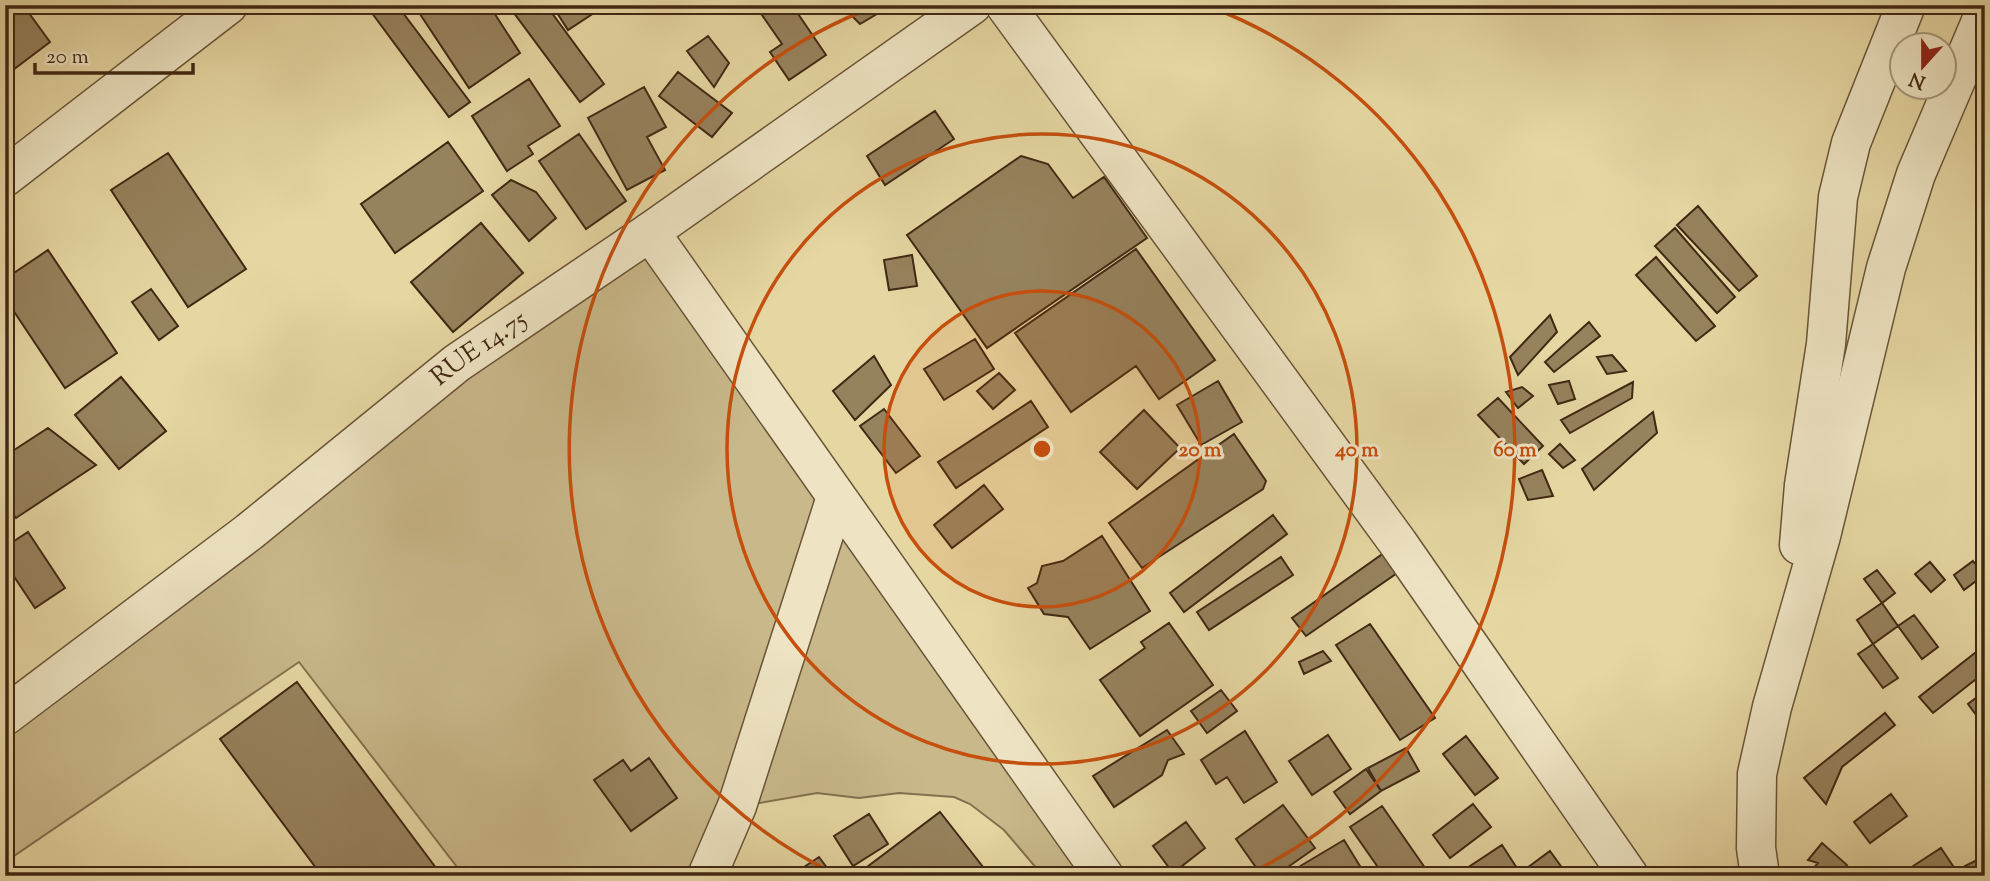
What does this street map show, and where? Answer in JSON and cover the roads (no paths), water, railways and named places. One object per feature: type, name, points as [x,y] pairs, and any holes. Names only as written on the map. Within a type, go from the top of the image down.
[{"type":"street","points":[[5,177],[228,5]]},
{"type":"street","name":"RUE 14.75","points":[[5,716],[249,532],[457,363],[650,232],[972,5]]},
{"type":"street","points":[[1005,5],[1398,542],[1629,876]]},
{"type":"street","points":[[1792,641],[1804,485],[1826,344],[1838,197],[1851,143],[1906,5]]},
{"type":"street","points":[[1760,876],[1756,848],[1757,774],[1772,707],[1821,536],[1886,268],[1916,174],[1985,12]]},
{"type":"street","points":[[650,232],[1104,876]]},
{"type":"street","points":[[707,876],[737,807],[836,497]]}]
